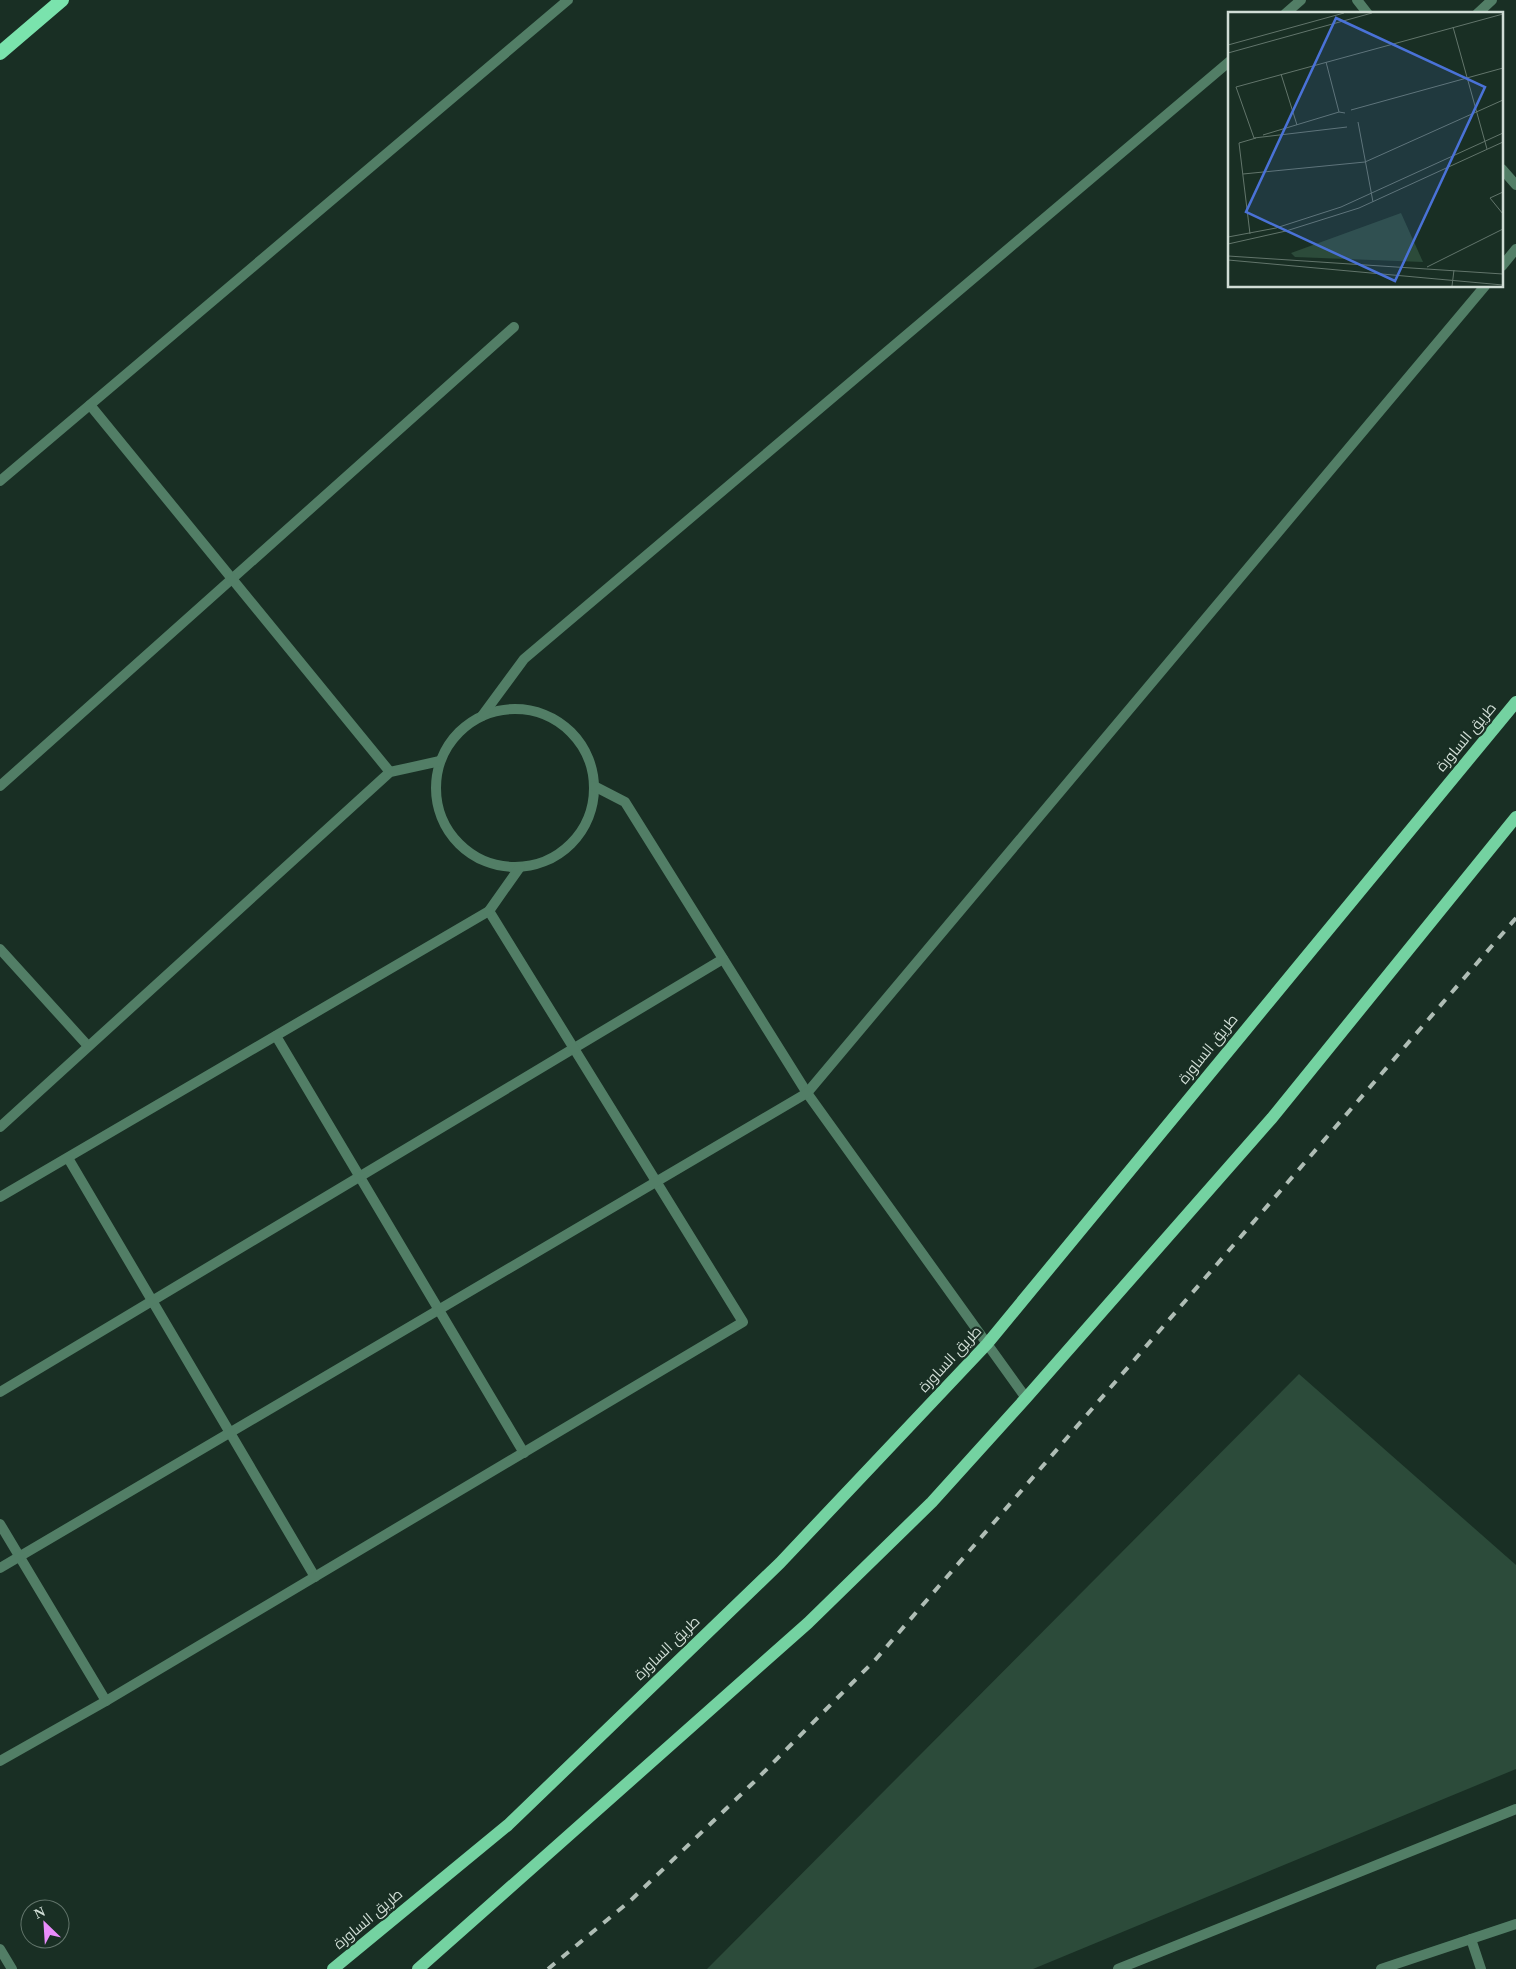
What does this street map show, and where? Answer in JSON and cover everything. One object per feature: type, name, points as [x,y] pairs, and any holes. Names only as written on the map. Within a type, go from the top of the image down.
[{"type":"highway","points":[[0,53],[62,0]]},
{"type":"main road","name":"طريق الساورة","points":[[333,1969],[515,1818],[780,1563],[987,1344],[1516,702]]},
{"type":"main road","points":[[418,1969],[808,1623],[932,1502],[1272,1118],[1516,817]]},
{"type":"street","points":[[0,481],[568,0]]},
{"type":"street","points":[[1287,12],[1301,0]]},
{"type":"street","points":[[1357,0],[1366,12]]},
{"type":"street","points":[[1479,12],[1492,0]]},
{"type":"street","points":[[482,716],[524,659],[1228,63]]},
{"type":"street","points":[[1504,171],[1516,185]]},
{"type":"street","points":[[1504,264],[1516,249]]},
{"type":"street","points":[[0,1568],[807,1093],[1483,288]]},
{"type":"street","points":[[0,786],[514,326]]},
{"type":"street","points":[[90,405],[390,772]]},
{"type":"street","points":[[507,709],[525,710],[533,711],[557,721],[576,738],[589,761],[594,786],[591,810],[581,832],[564,850],[543,862],[520,868],[493,865],[470,854],[451,836],[439,813],[436,787],[440,761],[450,742],[459,732],[482,716],[507,709]]},
{"type":"street","points":[[0,1127],[390,772],[440,761]]},
{"type":"street","points":[[594,786],[625,802],[807,1093],[1026,1398]]},
{"type":"street","points":[[0,1197],[489,911],[520,868]]},
{"type":"street","points":[[0,1761],[106,1701],[743,1322],[489,911]]},
{"type":"street","points":[[0,949],[88,1046]]},
{"type":"street","points":[[0,1392],[723,959]]},
{"type":"street","points":[[276,1036],[524,1453]]},
{"type":"street","points":[[68,1158],[315,1577]]},
{"type":"street","points":[[0,1524],[106,1701]]},
{"type":"street","points":[[1118,1969],[1516,1809]]},
{"type":"street","points":[[1381,1969],[1516,1924]]},
{"type":"street","points":[[1471,1939],[1481,1969]]},
{"type":"street","points":[[0,1949],[12,1969]]},
{"type":"green space","points":[[1299,1374],[1516,1565],[1516,1769],[1033,1969],[707,1969]]},
{"type":"railway","points":[[548,1969],[630,1901],[754,1782],[876,1659],[1516,918]]}]
